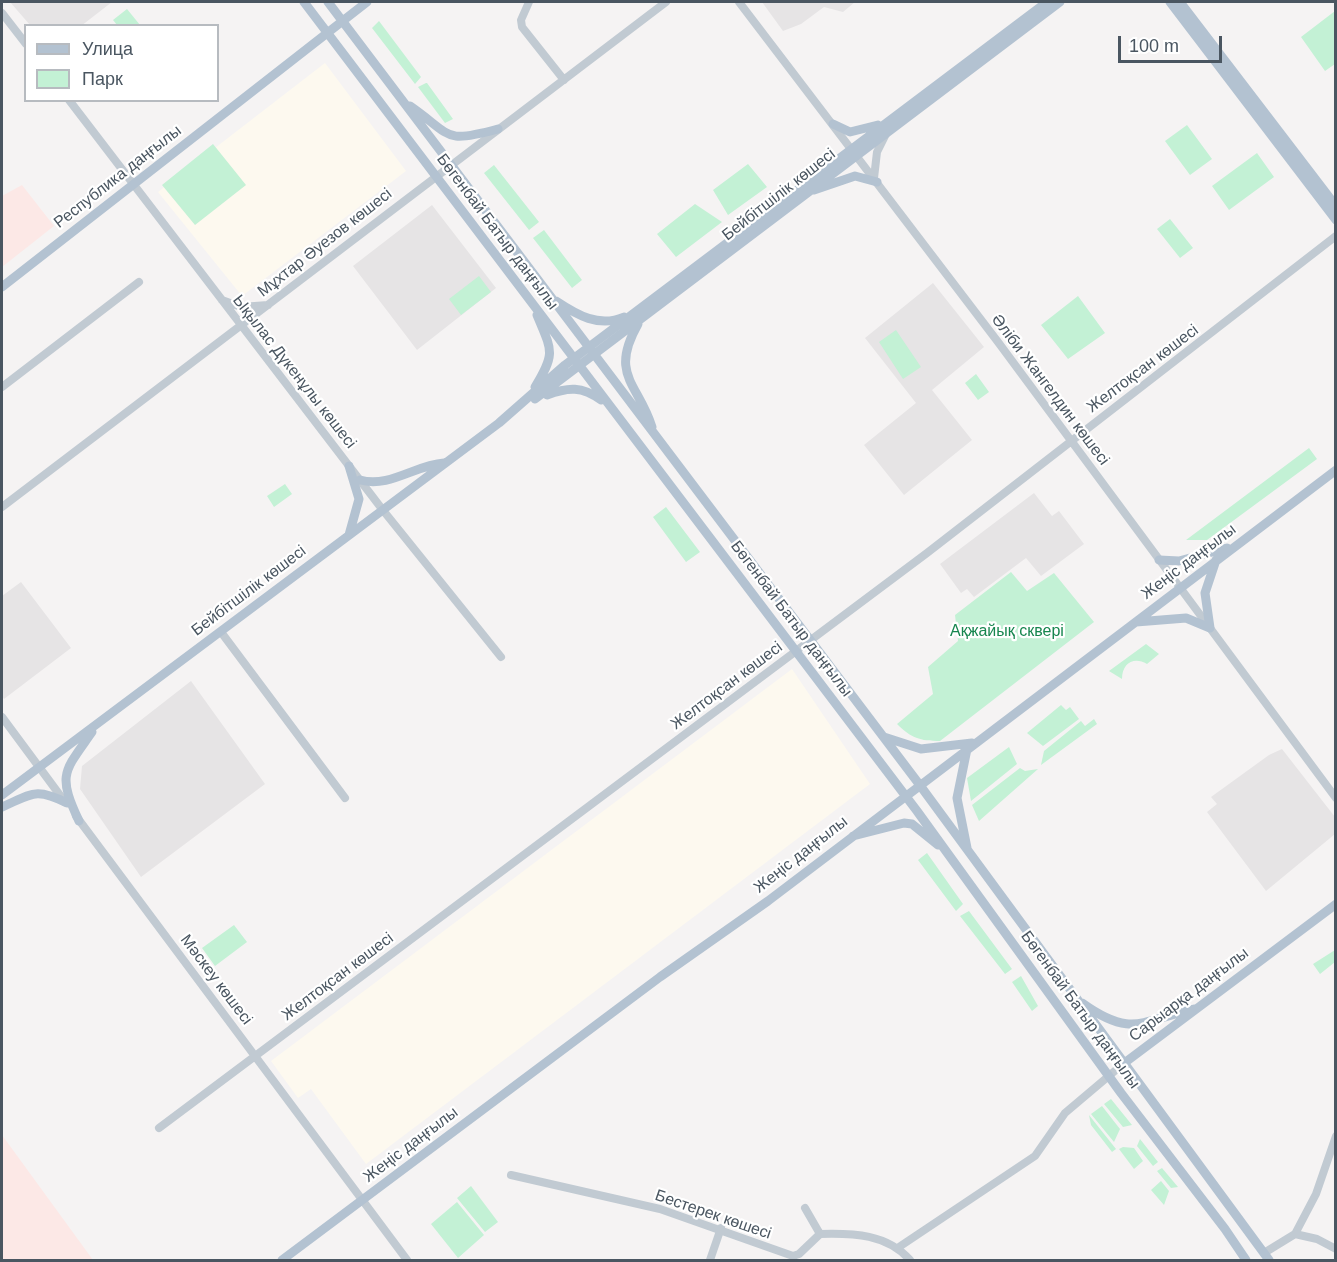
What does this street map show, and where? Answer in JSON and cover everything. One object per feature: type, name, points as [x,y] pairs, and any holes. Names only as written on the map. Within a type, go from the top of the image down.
[{"type":"main road","name":"Бөгенбай Батыр даңғылы","points":[[304,2],[905,794],[1109,1075],[1226,1229],[1246,1260]]},
{"type":"main road","name":"Бөгенбай Батыр даңғылы","points":[[328,2],[919,784],[1074,998],[1267,1257]]},
{"type":"main road","name":"Республика даңғылы","points":[[2,287],[327,33],[344,23],[367,2]]},
{"type":"main road","name":"Бейбітшілік көшесі","points":[[639,315],[809,191],[896,115],[1047,2]]},
{"type":"main road","name":"Бейбітшілік көшесі","points":[[530,400],[573,359],[591,351],[854,152],[887,131],[1060,2]]},
{"type":"main road","points":[[1170,2],[1335,220]]},
{"type":"main road","points":[[1180,2],[1335,206]]},
{"type":"main road","points":[[402,100],[443,132],[456,138],[498,129]]},
{"type":"main road","points":[[833,124],[850,132],[876,126],[896,115]]},
{"type":"main road","points":[[809,191],[855,176],[876,180]]},
{"type":"main road","points":[[550,297],[578,315],[596,321],[618,320],[639,315]]},
{"type":"main road","points":[[530,400],[550,363],[550,351],[533,304]]},
{"type":"main road","points":[[639,315],[630,339],[626,369],[635,393],[648,413],[655,435]]},
{"type":"main road","name":"Бейбітшілік көшесі","points":[[2,795],[444,463],[530,400],[580,367],[591,351]]},
{"type":"main road","points":[[530,400],[567,388],[580,388],[610,407]]},
{"type":"main road","points":[[360,480],[372,483],[384,482],[429,464],[444,463]]},
{"type":"main road","points":[[349,466],[359,499],[350,535]]},
{"type":"main road","name":"Жеңіс даңғылы","points":[[282,1260],[971,746],[1335,470]]},
{"type":"main road","points":[[1159,560],[1179,561],[1235,546]]},
{"type":"main road","points":[[1134,622],[1185,618],[1210,628],[1205,593],[1216,560]]},
{"type":"main road","points":[[79,821],[67,794],[65,775],[98,724]]},
{"type":"main road","points":[[883,737],[921,749],[971,746],[957,798],[967,851]]},
{"type":"main road","points":[[2,807],[32,792],[46,793],[67,804]]},
{"type":"main road","points":[[851,836],[904,823],[912,824],[948,854]]},
{"type":"main road","name":"Сарыарқа даңғылы","points":[[1123,1064],[1335,904]]},
{"type":"main road","points":[[1074,998],[1098,1015],[1123,1025],[1158,1020],[1197,1008]]},
{"type":"street","points":[[529,2],[521,20],[522,27],[564,80]]},
{"type":"street","name":"Мұхтар Әуезов көшесі","points":[[2,507],[450,164],[666,2]]},
{"type":"street","name":"Әліби Жангелдин көшесі","points":[[740,2],[876,180],[1335,798]]},
{"type":"street","points":[[2,13],[24,41]]},
{"type":"street","name":"Ықылас Дүкенұлы көшесі","points":[[71,102],[382,509],[501,657]]},
{"type":"street","points":[[876,180],[877,152],[887,131]]},
{"type":"street","name":"Желтоқсан көшесі","points":[[159,1128],[796,651],[1335,236]]},
{"type":"street","points":[[2,387],[139,282]]},
{"type":"street","points":[[222,300],[241,307],[270,304]]},
{"type":"street","points":[[221,632],[345,798]]},
{"type":"street","name":"Мәскеу көшесі","points":[[2,717],[407,1260]]},
{"type":"street","name":"Сарыарқа даңғылы","points":[[899,1247],[1035,1156],[1065,1113],[1123,1064]]},
{"type":"street","points":[[1267,1257],[1295,1234],[1316,1194],[1335,1137]]},
{"type":"street","name":"Бестерек көшесі","points":[[511,1175],[660,1209],[721,1228],[793,1256],[800,1254],[820,1234]]},
{"type":"street","points":[[805,1208],[820,1234],[860,1236],[885,1241],[899,1247],[910,1260]]},
{"type":"street","points":[[710,1260],[721,1228]]},
{"type":"street","points":[[1295,1234],[1317,1239],[1335,1249]]},
{"type":"shaded area","points":[[10,2],[112,2],[84,24],[29,24]]},
{"type":"shaded area","points":[[762,2],[855,2],[843,12],[824,7],[801,24],[783,31]]},
{"type":"shaded area","points":[[325,63],[406,171],[242,296],[158,192]]},
{"type":"shaded area","points":[[22,185],[54,226],[2,267],[2,196]]},
{"type":"shaded area","points":[[432,205],[496,288],[417,350],[353,266]]},
{"type":"shaded area","points":[[933,283],[984,347],[932,390],[972,440],[904,495],[864,445],[916,403],[865,338]]},
{"type":"shaded area","points":[[1034,493],[1052,516],[1059,511],[1084,544],[1041,576],[1026,558],[974,597],[967,589],[961,593],[940,564]]},
{"type":"shaded area","points":[[21,582],[71,648],[4,699],[2,696],[2,596]]},
{"type":"shaded area","points":[[792,669],[870,784],[366,1164],[311,1089],[298,1098],[271,1061]]},
{"type":"shaded area","points":[[191,681],[265,784],[141,877],[80,789],[82,766]]},
{"type":"shaded area","points":[[1282,749],[1335,817],[1335,834],[1266,891],[1207,812],[1217,804],[1211,797],[1269,755]]},
{"type":"shaded area","points":[[2,1135],[93,1260],[2,1260]]},
{"type":"green space","points":[[127,9],[139,24],[116,24],[113,20]]},
{"type":"green space","points":[[1335,11],[1335,64],[1325,71],[1301,37]]},
{"type":"green space","points":[[379,21],[421,77],[415,84],[372,28]]},
{"type":"green space","points":[[427,83],[453,119],[445,123],[418,87]]},
{"type":"green space","points":[[1187,125],[1212,159],[1190,175],[1165,141]]},
{"type":"green space","points":[[213,144],[246,185],[195,225],[162,185]]},
{"type":"green space","points":[[1257,153],[1274,177],[1229,210],[1212,186]]},
{"type":"green space","points":[[748,164],[767,187],[728,215],[713,190]]},
{"type":"green space","points":[[494,165],[539,222],[529,230],[484,173]]},
{"type":"green space","points":[[695,204],[722,222],[676,257],[657,234]]},
{"type":"green space","points":[[1170,219],[1193,248],[1180,258],[1157,229]]},
{"type":"green space","points":[[544,230],[582,280],[572,288],[533,238]]},
{"type":"green space","points":[[479,276],[491,292],[461,315],[449,299]]},
{"type":"green space","points":[[1078,296],[1105,333],[1068,359],[1041,325]]},
{"type":"green space","points":[[896,330],[921,367],[903,379],[879,342]]},
{"type":"green space","points":[[976,374],[989,392],[978,400],[965,383]]},
{"type":"green space","points":[[1309,448],[1317,459],[1207,540],[1186,540]]},
{"type":"green space","points":[[285,484],[292,494],[274,507],[267,496]]},
{"type":"green space","points":[[666,507],[700,552],[686,562],[653,517]]},
{"type":"green space","name":"Ақжайық сквері","points":[[1011,572],[1027,591],[1054,573],[1094,622],[940,741],[911,736],[897,724],[933,694],[928,667],[958,641],[955,615]]},
{"type":"green space","points":[[1146,644],[1159,654],[1147,664],[1138,661],[1130,662],[1124,669],[1122,679],[1109,671]]},
{"type":"green space","points":[[1061,705],[1066,710],[1070,707],[1079,719],[1043,746],[1027,733]]},
{"type":"green space","points":[[1094,719],[1097,724],[1041,765],[1044,751],[1081,721],[1085,726]]},
{"type":"green space","points":[[1009,747],[1017,764],[971,801],[967,778]]},
{"type":"green space","points":[[1020,768],[1025,771],[1038,769],[979,821],[972,805]]},
{"type":"green space","points":[[927,853],[963,904],[956,911],[918,860]]},
{"type":"green space","points":[[969,911],[1012,969],[1005,974],[960,916]]},
{"type":"green space","points":[[234,925],[247,942],[215,966],[202,948]]},
{"type":"green space","points":[[1335,950],[1335,962],[1320,974],[1313,964]]},
{"type":"green space","points":[[1021,976],[1038,1006],[1032,1011],[1012,982]]},
{"type":"green space","points":[[1111,1099],[1132,1125],[1123,1127],[1104,1104]]},
{"type":"green space","points":[[1102,1106],[1120,1129],[1114,1142],[1091,1114]]},
{"type":"green space","points":[[1089,1115],[1116,1149],[1112,1152],[1091,1125]]},
{"type":"green space","points":[[1140,1139],[1158,1162],[1153,1166],[1137,1146]]},
{"type":"green space","points":[[1134,1148],[1143,1161],[1134,1169],[1119,1149]]},
{"type":"green space","points":[[1162,1168],[1178,1187],[1171,1188],[1157,1171]]},
{"type":"green space","points":[[1161,1181],[1169,1191],[1164,1205],[1151,1190]]},
{"type":"green space","points":[[471,1186],[498,1222],[485,1232],[457,1198]]},
{"type":"green space","points":[[457,1202],[484,1235],[458,1258],[431,1224]]}]
